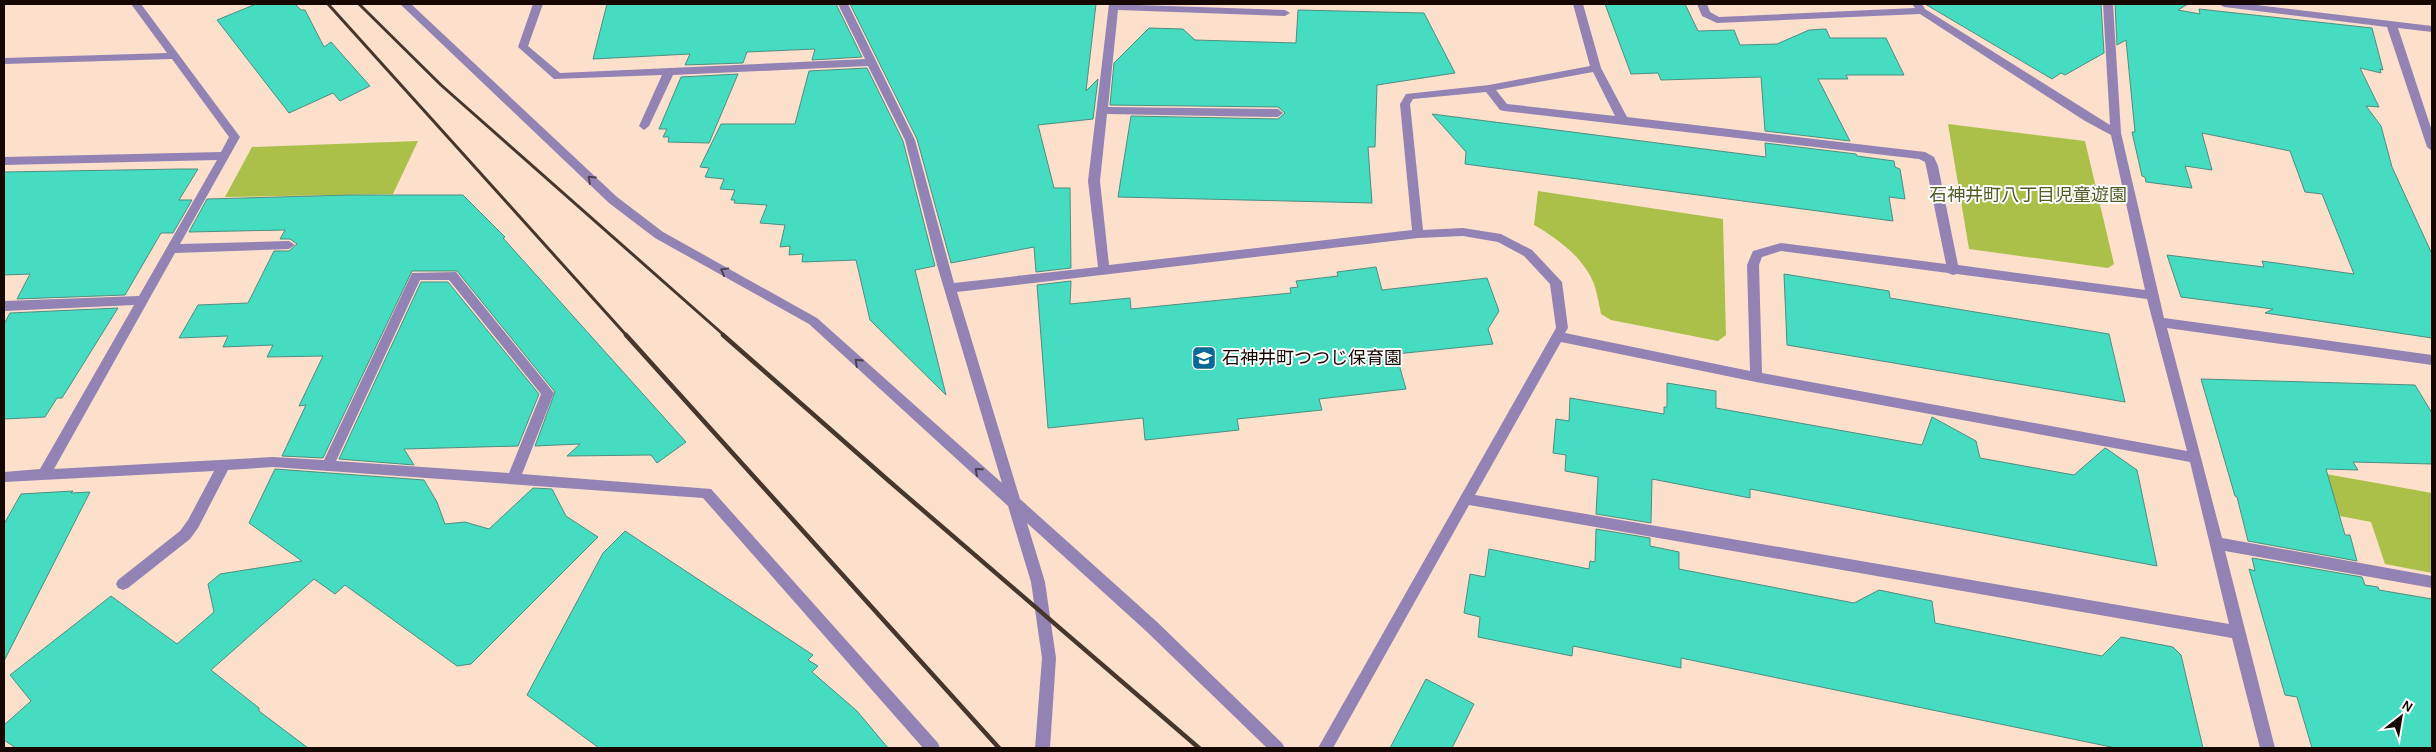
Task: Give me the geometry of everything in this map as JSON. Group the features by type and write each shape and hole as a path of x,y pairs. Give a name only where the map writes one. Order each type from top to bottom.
{"street":[{"path":"44,475 235,137 136,4"},
{"path":"405,4 613,200 659,235 813,321 1151,626 1277,748"},
{"path":"538,4 523,47 558,77 872,62"},
{"path":"843,4 910,140 950,288 1038,582 1049,658 1042,748"},
{"path":"1578,4 1596,68 1623,120"},
{"path":"1702,4 1706,14 1717,20 1919,8 2089,118 2116,133"},
{"path":"2108,4 2116,133 2152,295 2195,458 2267,748"},
{"path":"2224,4 2432,29"},
{"path":"1104,270 1094,181 1113,5 1285,13"},
{"path":"2391,23 2432,148"},
{"path":"4,61 175,56"},
{"path":"1418,234 1405,104 1410,96 1489,88 1596,68"},
{"path":"644,126 668,72"},
{"path":"1489,88 1504,107 1922,155 1930,160 1932,166 1953,271"},
{"path":"1102,110 1278,112"},
{"path":"4,161 224,156"},
{"path":"950,288 1418,234 1463,232 1501,238 1528,253 1556,282 1562,328 1325,748"},
{"path":"172,249 289,245"},
{"path":"1756,377 1753,265 1757,254 1780,247 1953,271 2152,295"},
{"path":"328,465 416,276 452,275 548,393 514,478"},
{"path":"4,306 143,300"},
{"path":"2159,322 2432,360"},
{"path":"1557,336 1756,377 2195,458"},
{"path":"4,477 273,462 706,492 933,748"},
{"path":"123,584 185,535 193,524 224,465"},
{"path":"1465,499 2238,632"},
{"path":"2216,543 2432,582"}],"green space":[{"name":"石神井町八丁目児童遊園","path":"1948,124 2085,141 2114,264 2108,268 1969,249"},
{"path":"418,141 393,194 225,197 252,147"},
{"path":"1538,191 1723,219 1726,335 1718,341 1611,320 1601,314 1594,284 1584,266 1577,257 1552,236 1534,225"},
{"path":"2326,474 2432,493 2432,573 2385,564 2371,522 2340,516"}],"building":[{"path":"256,4 295,4 301,10 305,10 324,47 331,42 370,86 340,101 333,93 289,113 217,20"},
{"path":"607,4 836,4 862,57 812,60 815,49 747,52 743,63 685,65 690,54 593,59"},
{"path":"850,4 1096,4 1086,91 1098,79 1093,119 1038,125 1054,188 1070,188 1071,268 1036,272 1034,247 951,263 917,139"},
{"path":"1605,4 1685,4 1698,31 1734,30 1740,45 1777,44 1809,30 1826,29 1830,38 1886,38 1904,75 1846,75 1848,79 1818,79 1850,141 1765,131 1761,77 1661,80 1658,73 1631,74"},
{"path":"1925,4 2101,4 2104,53 2065,75 2061,73 2052,79"},
{"path":"2115,4 2188,4 2178,10 2200,14 2199,9 2372,28 2383,70 2380,69 2381,73 2360,68 2379,107 2366,106 2381,126 2392,167 2432,254 2432,338 2265,313 2273,309 2181,297 2167,255 2264,267 2262,261 2354,274 2322,194 2305,192 2290,151 2202,133 2212,170 2185,166 2192,188 2146,182 2145,177 2142,176 2132,132 2135,132 2126,40 2117,45"},
{"path":"1298,10 1424,13 1455,73 1377,85 1375,147 1368,147 1372,203 1118,197 1131,116 1278,119 1285,113 1278,107 1110,105 1114,63 1149,28 1183,29 1195,40 1296,43"},
{"path":"867,68 903,141 935,266 915,270 946,395 870,320 856,260 802,262 803,254 789,255 790,246 780,247 785,225 760,223 767,205 734,203 735,200 731,200 735,190 720,189 724,179 705,177 709,168 700,167 721,124 795,124 809,71"},
{"path":"738,74 709,143 668,142 669,137 663,137 667,129 659,129 681,77"},
{"path":"1432,114 1766,157 1765,143 1856,154 1857,156 1894,161 1895,167 1900,169 1905,199 1889,197 1893,221 1465,164 1466,152"},
{"path":"198,169 179,200 192,200 173,233 161,233 125,295 17,299 30,274 4,275 4,172"},
{"path":"350,195 463,195 505,237 503,238 686,442 657,463 651,455 567,456 580,444 535,446 555,392 457,271 412,271 323,458 282,456 306,405 299,406 323,356 267,357 273,345 223,347 228,336 179,338 198,305 248,303 274,251 289,251 297,244 290,239 280,239 285,230 189,232 207,199"},
{"path":"1376,267 1382,290 1487,278 1499,311 1488,329 1493,344 1396,354 1406,389 1319,399 1322,410 1237,419 1239,430 1145,440 1143,418 1048,428 1037,285 1071,281 1070,304 1130,298 1131,309 1291,293 1290,288 1298,287 1296,281 1338,276 1337,272"},
{"path":"1784,274 1889,291 1890,298 2109,334 2125,402 1787,345"},
{"path":"421,282 448,282 539,394 518,446 404,449 414,465 339,459"},
{"path":"118,308 62,398 57,398 45,417 4,419 4,324 10,313"},
{"path":"2201,379 2415,385 2432,413 2432,464 2353,462 2358,470 2326,469 2345,535 2350,535 2357,561 2248,541 2237,497 2235,496"},
{"path":"1667,383 1716,391 1716,408 1922,445 1932,417 1976,441 1980,458 2074,475 2105,448 2137,470 2157,566 1750,489 1750,498 1652,479 1651,523 1596,514 1598,477 1565,471 1566,455 1553,453 1556,419 1569,421 1570,398 1664,414 1664,407 1667,407"},
{"path":"275,469 424,480 437,502 445,524 465,522 489,529 533,488 552,489 566,516 598,537 471,664 457,666 345,585 335,594 314,579 211,670 259,708 259,711 308,748 16,748 4,740 4,725 31,701 10,675 111,596 177,644 214,612 208,584 220,574 302,561 249,523"},
{"path":"73,491 71,493 90,492 4,661 4,524 21,494"},
{"path":"1596,529 1650,538 1650,546 1679,552 1679,569 1854,603 1879,590 1932,601 1935,623 2102,656 2121,637 2173,647 2181,655 2203,748 2116,748 1681,658 1681,668 1573,646 1572,656 1478,637 1480,617 1464,613 1470,574 1485,577 1489,549 1589,569 1590,561 1595,562"},
{"path":"625,531 813,655 808,660 818,666 812,672 857,711 888,748 599,748 527,695 603,553"},
{"path":"2252,558 2362,577 2365,585 2378,587 2379,590 2432,599 2432,748 2312,748 2297,697 2285,695 2249,569 2255,571"},
{"path":"1426,679 1474,704 1452,748 1390,748"}],"railway":[{"path":"328,4 627,336"},
{"path":"359,4 441,85 725,336"},
{"path":"626,335 999,748"},
{"path":"723,335 1199,748"}],"place":[{"name":"石神井町つつじ保育園","path":"1204,358"}]}
